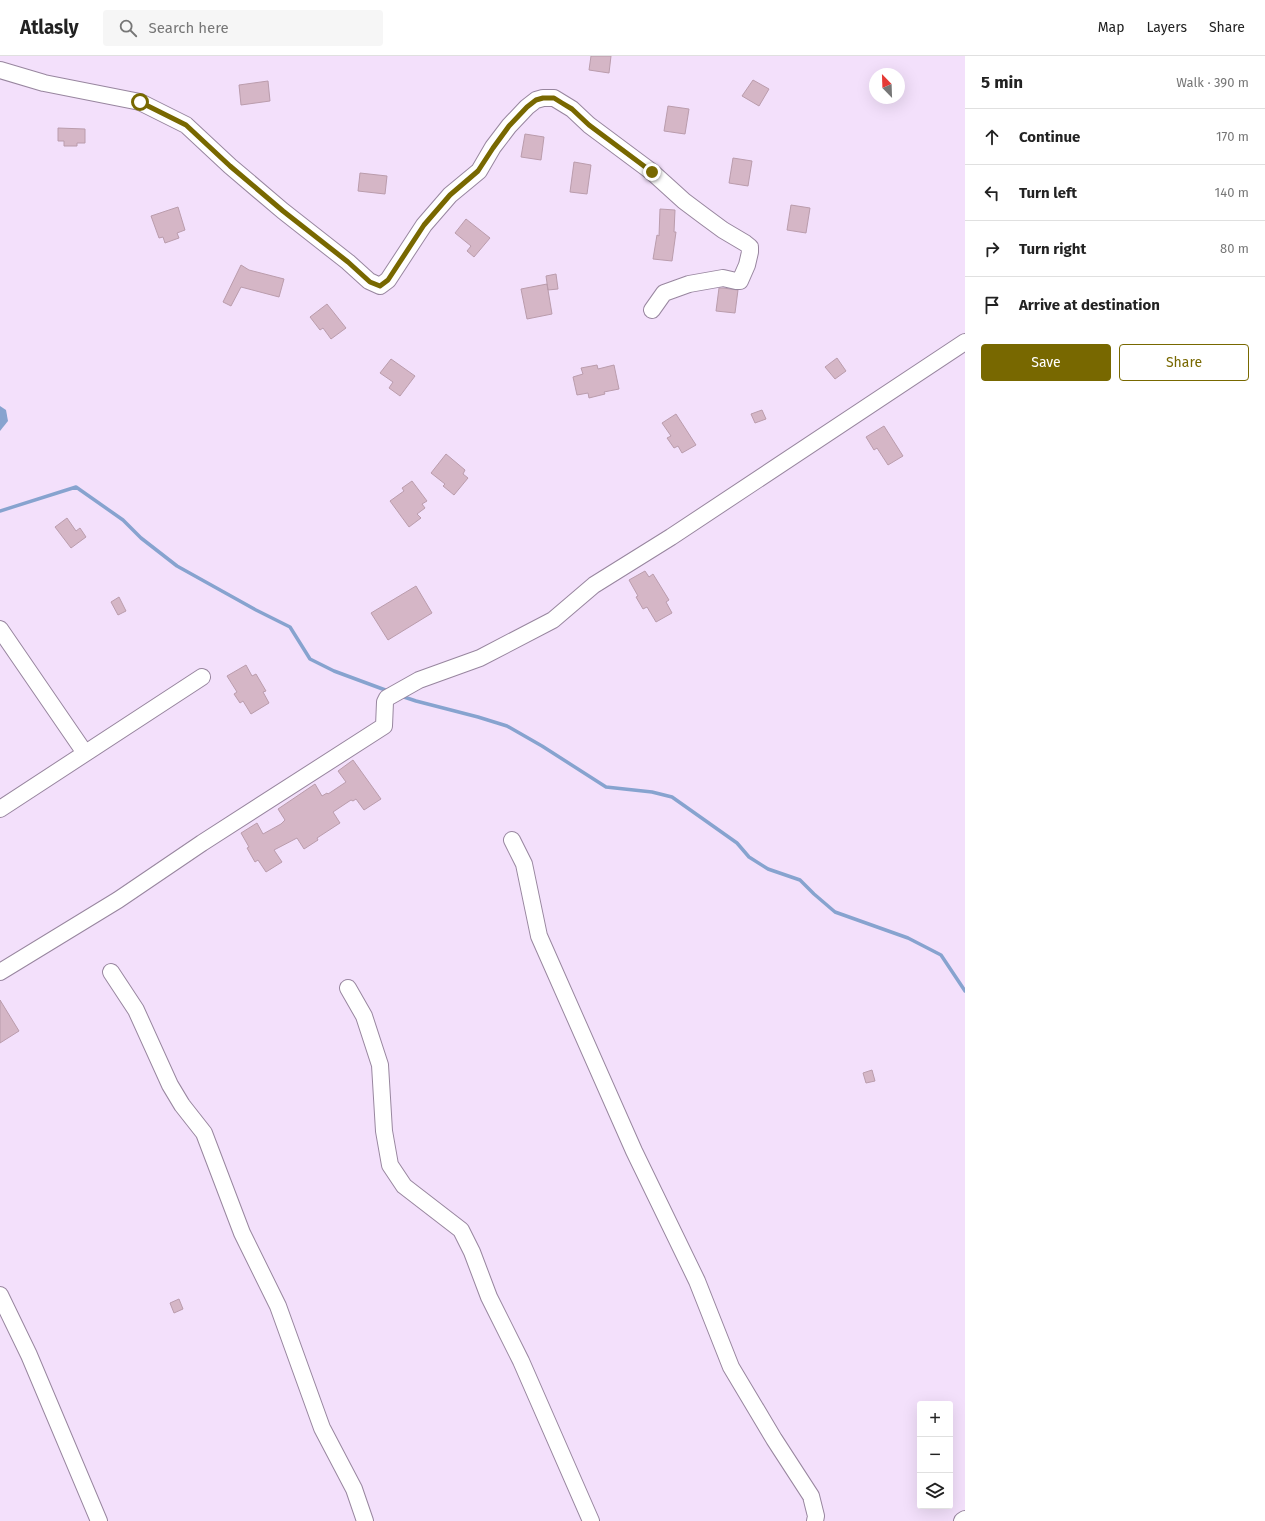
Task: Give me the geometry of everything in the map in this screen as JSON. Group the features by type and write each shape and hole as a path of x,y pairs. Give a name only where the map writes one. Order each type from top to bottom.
{"street":[{"path":"0,70 44,83 140,102 186,125 230,166 283,211 348,262 370,282 380,286 388,280 424,225 450,195 478,171 509,126 527,107 536,100 543,98 554,98 572,109 589,125 652,172 684,201 723,230 744,242 750,248 747,265 740,281 723,278 689,284 664,293 652,310"},
{"path":"0,972 118,900 202,843 384,726 385,702 387,698 419,680 480,658 553,620 594,585 671,537 965,342"},
{"path":"0,629 85,753"},
{"path":"0,809 202,677"},
{"path":"512,840 524,864 539,936 621,1122 697,1281 731,1366 774,1439 811,1496 816,1516 815,1521"},
{"path":"111,972 136,1010 170,1085 182,1105 204,1133 242,1233 278,1306 322,1428 354,1489 365,1521"},
{"path":"348,988 364,1016 380,1065 384,1131 390,1165 404,1186 461,1230 472,1252 489,1297 521,1361 591,1521"},
{"path":"0,1295 29,1355 99,1521"}],"water":[{"path":"0,406 6,410 8,421 0,431"}],"building":[{"path":"591,56 611,56 609,73 589,70"},
{"path":"753,80 769,89 759,106 742,96"},
{"path":"268,81 270,101 241,105 239,85"},
{"path":"668,106 689,109 685,134 664,131"},
{"path":"58,128 85,129 85,143 77,143 77,146 64,146 64,141 58,141"},
{"path":"525,134 544,137 541,160 521,157"},
{"path":"733,158 752,161 748,186 729,183"},
{"path":"574,162 591,165 587,194 570,192"},
{"path":"360,173 387,176 385,194 358,191"},
{"path":"791,205 810,208 806,233 787,230"},
{"path":"178,207 185,230 177,233 179,238 165,243 163,237 159,238 151,216"},
{"path":"660,209 675,210 674,232 676,232 672,261 653,259 657,235 659,236"},
{"path":"466,219 490,238 474,257 467,251 471,246 455,233"},
{"path":"241,265 249,270 284,279 279,297 241,287 231,306 223,302"},
{"path":"556,274 558,289 548,290 546,276"},
{"path":"547,284 552,314 527,319 521,289"},
{"path":"719,288 738,290 735,313 716,311"},
{"path":"327,304 346,328 331,339 323,328 320,330 310,317"},
{"path":"837,358 846,371 835,379 825,367"},
{"path":"391,359 415,376 400,396 389,388 393,382 380,373"},
{"path":"597,365 598,369 614,365 619,389 604,392 605,394 589,398 588,393 577,395 573,377 583,374 581,368"},
{"path":"762,410 766,419 755,423 751,414"},
{"path":"676,414 696,445 682,453 678,446 674,448 667,438 671,436 662,423"},
{"path":"884,426 903,456 888,465 877,448 874,450 866,437"},
{"path":"446,454 465,470 463,474 468,478 454,495 443,486 445,484 431,473"},
{"path":"412,481 427,501 422,504 425,508 417,514 421,518 409,527 390,501 404,491 402,488"},
{"path":"67,518 76,531 80,528 86,537 71,548 55,527"},
{"path":"645,571 649,577 653,574 669,600 666,602 672,613 656,622 647,607 643,609 629,580"},
{"path":"416,586 432,613 388,640 371,613"},
{"path":"119,597 126,611 118,615 111,602"},
{"path":"246,665 252,676 256,674 266,691 263,692 269,703 251,714 243,701 240,703 234,694 237,692 227,676"},
{"path":"353,760 381,799 364,810 356,799 353,801 351,800 333,812 340,823 317,838 318,840 304,849 297,838 274,850 282,862 266,872 258,860 255,862 241,833 257,823 263,834 281,824 285,820 278,809 315,784 322,796 327,793 328,794 346,782 338,771"},
{"path":"0,1000 19,1031 0,1043"},
{"path":"872,1070 875,1081 866,1083 863,1073"},
{"path":"179,1299 183,1309 174,1313 170,1303"}],"waterway":[{"path":"0,511 76,487 123,520 141,538 177,566 290,627 310,659 334,671 388,691"},
{"path":"401,696 507,726 542,746 606,787 652,792 672,797 737,843 749,857 768,869 800,880 835,912 908,938 941,955 965,991"}],"route":[{"path":"140,102 186,125 230,166 283,211 348,262 370,282 380,286 388,280 424,225 450,195 478,171 509,126 527,107 536,100 543,98 554,98 572,109 589,125 652,172"}]}
